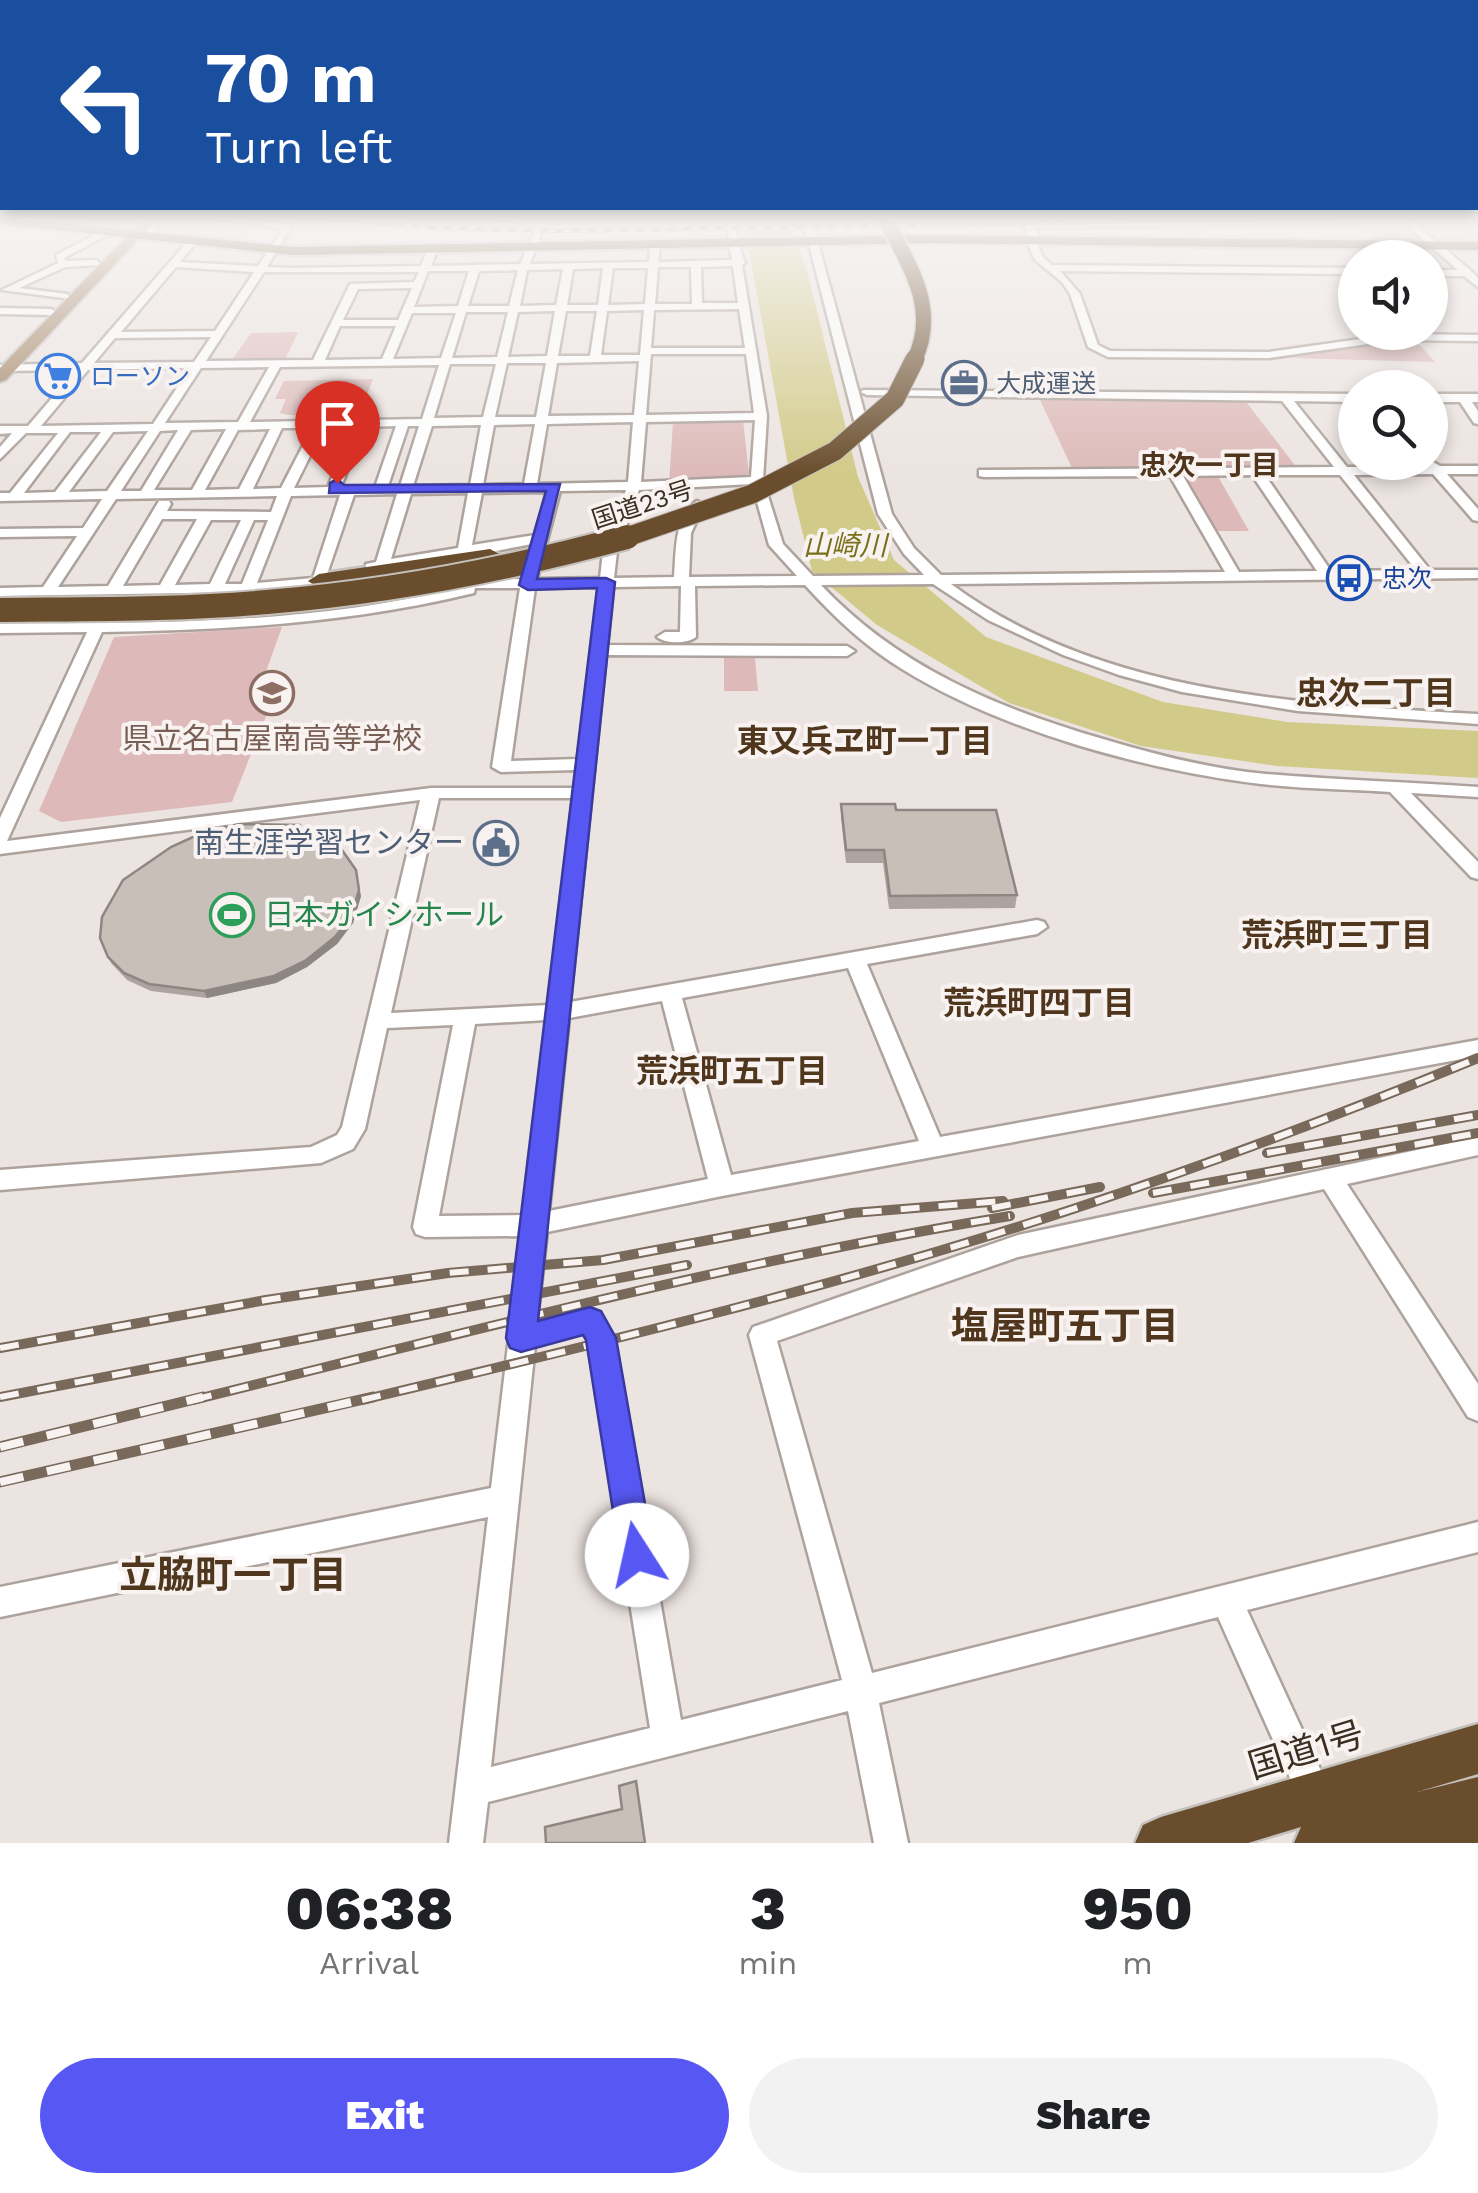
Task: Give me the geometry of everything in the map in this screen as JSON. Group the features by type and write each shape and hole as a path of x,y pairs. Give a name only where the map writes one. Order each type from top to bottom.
{"highway":[{"name":"国道23号","path":"0,600 223,597 430,576 584,543 654,522 849,428 882,397 906,360 914,327 909,303"},
{"name":"国道23号","path":"0,610 299,600 465,565 605,546 679,522 790,475 857,434 895,398 910,377 925,338 921,303"},
{"path":"318,580 490,555 578,535 758,475"},
{"path":"0,624 325,609 421,591 465,565"},
{"name":"国道1号","path":"1161,1843 1318,1820 1478,1749"},
{"path":"1217,1843 1478,1768"},
{"path":"1318,1820 1454,1822"}],"main road":[{"path":"2,369 60,303"},
{"path":"2,369 66,303"}],"street":[{"path":"0,454 27,430 141,303"},
{"path":"48,591 238,303"},
{"path":"317,364 347,303"},
{"path":"386,363 411,303"},
{"path":"382,564 464,303"},
{"path":"465,565 488,422 517,303"},
{"path":"530,487 564,303"},
{"path":"595,360 602,303"},
{"path":"746,303 761,416 758,475 776,545 839,612 906,666 966,697 1039,726 1136,756 1263,779 1478,792"},
{"path":"826,303 875,484 900,544 930,578 982,611 1036,638 1154,683 1279,706 1478,719"},
{"path":"1079,303 1093,347 1108,354 1269,356 1396,337 1478,338"},
{"path":"466,1843 606,582 610,552 634,485 650,306"},
{"path":"408,310 746,306"},
{"path":"0,311 51,312"},
{"path":"338,324 402,323"},
{"path":"114,335 217,334"},
{"path":"2,369 595,360 752,350"},
{"path":"842,355 857,368 867,392 882,465 875,484"},
{"path":"196,494 276,365"},
{"path":"867,392 1338,398"},
{"path":"1285,397 1338,463"},
{"path":"1448,398 1478,398"},
{"path":"1463,398 1478,420"},
{"path":"0,430 761,416"},
{"path":"381,489 403,424"},
{"path":"318,580 359,425"},
{"path":"248,588 286,491 319,426"},
{"path":"245,491 277,427"},
{"path":"145,494 186,428"},
{"path":"59,496 109,429"},
{"path":"7,497 66,430"},
{"path":"1448,467 1478,470"},
{"path":"984,472 1338,470"},
{"path":"1256,471 1326,574"},
{"path":"1174,472 1234,575"},
{"path":"7,497 706,484 758,475"},
{"path":"1352,480 1426,574"},
{"path":"1445,480 1478,517"},
{"path":"600,643 688,637 684,532 706,484"},
{"path":"555,487 541,538 519,585 501,767 586,764"},
{"path":"112,591 170,494"},
{"path":"156,515 276,516"},
{"path":"215,589 249,517"},
{"path":"165,590 205,518"},
{"path":"0,547 5,533 85,532"},
{"path":"0,592 248,588 318,580 382,564 465,565 541,538"},
{"path":"318,580 519,585 1478,574"},
{"path":"0,624 97,627 326,616 519,585"},
{"path":"0,838 97,627"},
{"path":"600,643 847,651"},
{"path":"1398,789 1478,873"},
{"path":"0,848 431,793 583,793"},
{"path":"0,1180 312,1156 345,1142 353,1129 380,1021 431,793"},
{"path":"380,1021 560,1012 1037,927"},
{"path":"855,961 934,1147"},
{"path":"670,992 722,1186"},
{"path":"466,1016 425,1227 534,1225 722,1186 1478,1048"},
{"path":"891,1843 860,1692 762,1335 1018,1246 1478,1146"},
{"path":"1330,1178 1478,1408"},
{"path":"521,1338 590,1320 601,1338 668,1737"},
{"path":"0,1602 502,1500"},
{"path":"472,1788 1478,1537"},
{"path":"1226,1600 1318,1820"}],"shaded area":[{"path":"298,332 284,362 230,363 251,333"},
{"path":"1339,350 1424,350 1435,362 1292,358"},
{"path":"373,379 359,414 288,415 280,413 286,399 275,399 284,381"},
{"path":"1039,398 1244,399 1297,468 1072,468"},
{"path":"743,420 749,474 727,481 669,484 673,421"},
{"path":"1178,473 1216,473 1249,531 1212,531"},
{"path":"282,627 263,680 280,681 232,802 61,822 39,811 114,637"},
{"path":"724,658 755,658 758,691 724,691"}],"water":[{"name":"山崎川","path":"759,303 815,303 858,477 894,560 986,637 1163,702 1287,722 1478,731 1478,778 1277,766 1141,746 1009,703 877,625 812,571 794,498"}],"building":[{"path":"841,804 895,804 896,810 996,810 1017,895 890,896 884,850 846,850"},
{"name":"日本ガイシホール","path":"240,824 300,825 301,830 342,850 356,870 359,890 351,916 335,937 305,961 274,976 204,991 149,984 124,973 108,957 100,938 102,917 123,880 171,847 206,831"},
{"path":"636,1781 645,1843 546,1843 545,1827 622,1809 619,1786"}],"railway":[{"path":"362,1400 720,1312 985,1237 1226,1156 1478,1058"},
{"path":"1267,1153 1478,1115"},
{"path":"1153,1193 1478,1133"},
{"path":"992,1208 1100,1187"},
{"path":"0,1348 266,1300 448,1273 603,1260 852,1213 1003,1201"},
{"path":"193,1400 702,1276 1010,1216"},
{"path":"0,1397 687,1265"},
{"path":"0,1447 203,1397"},
{"path":"0,1482 373,1397"}],"place":[{"name":"ローソン","path":"58,376"},
{"name":"大成運送","path":"964,383"},
{"name":"忠次","path":"1349,578"},
{"name":"県立名古屋南高等学校","path":"272,693"},
{"name":"南生涯学習センター","path":"496,843"},
{"name":"日本ガイシホール","path":"232,915"}],"district":[{"name":"忠次一丁目","path":"1209,465"},
{"name":"忠次二丁目","path":"1376,693"},
{"name":"東又兵ヱ町一丁目","path":"865,741"},
{"name":"荒浜町三丁目","path":"1337,935"},
{"name":"荒浜町四丁目","path":"1039,1003"},
{"name":"荒浜町五丁目","path":"732,1071"},
{"name":"塩屋町五丁目","path":"1065,1326"},
{"name":"立脇町一丁目","path":"233,1575"}],"route":[{"path":"337,483 334,490 555,487 528,585 606,582 521,1338 590,1320 601,1338 637,1555"}]}
